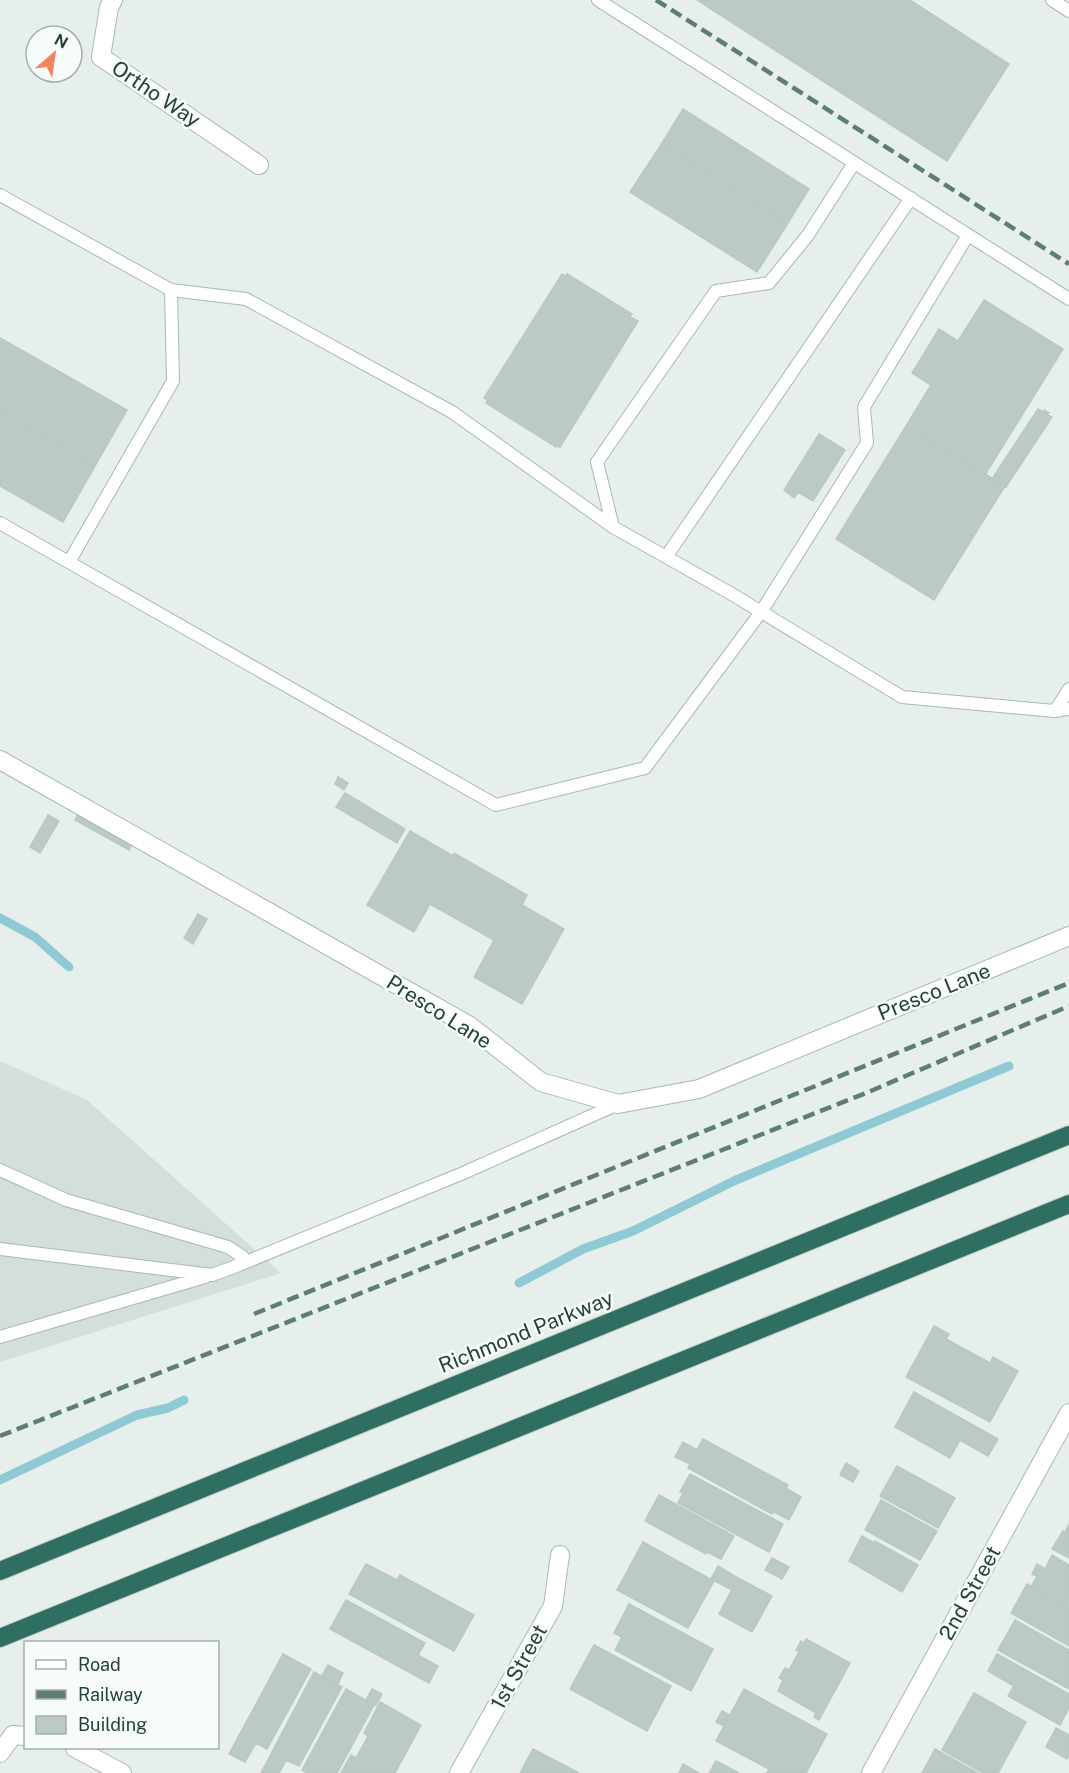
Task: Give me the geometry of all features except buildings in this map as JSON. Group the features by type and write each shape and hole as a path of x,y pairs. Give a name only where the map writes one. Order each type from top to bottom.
{"highway":[{"name":"Richmond Parkway","path":"0,1571 1069,1135"},
{"path":"0,1638 1069,1204"}],"street":[{"name":"Ortho Way","path":"113,0 109,7 101,57 259,165"},
{"name":"Presco Lane","path":"0,760 470,1026 541,1082 618,1104 699,1089 1069,936"},
{"name":"2nd Street","path":"871,1773 1069,1413"},
{"name":"1st Street","path":"459,1773 553,1606 560,1556"},
{"path":"0,1753 19,1735"},
{"path":"77,1749 122,1773"}],"lane":[{"path":"597,0 1069,299"},
{"path":"1052,0 1069,11"},
{"path":"613,527 597,462 716,291 769,284 807,235 854,163"},
{"path":"0,195 171,290 246,299 452,412 613,527 902,697 1055,711 1069,709"},
{"path":"666,557 911,198"},
{"path":"0,523 496,805 645,768 761,612 867,443 864,407 968,235"},
{"path":"69,562 173,381 171,290"},
{"path":"1055,711 1069,689"},
{"path":"0,1337 239,1265 461,1174 618,1104"},
{"path":"0,1170 66,1200 228,1248 243,1257 239,1265"},
{"path":"0,1249 212,1275"}],"shaded area":[{"path":"0,1061 87,1100 281,1273 0,1362"}],"waterway":[{"path":"0,918 35,937 69,967"},
{"path":"519,1283 583,1249 633,1231 736,1180 1009,1066"},
{"path":"0,1480 137,1415 168,1408 184,1400"}],"railway":[{"path":"656,0 1069,264"},
{"path":"254,1314 1069,983"},
{"path":"0,1436 866,1093 1069,1006"}]}
